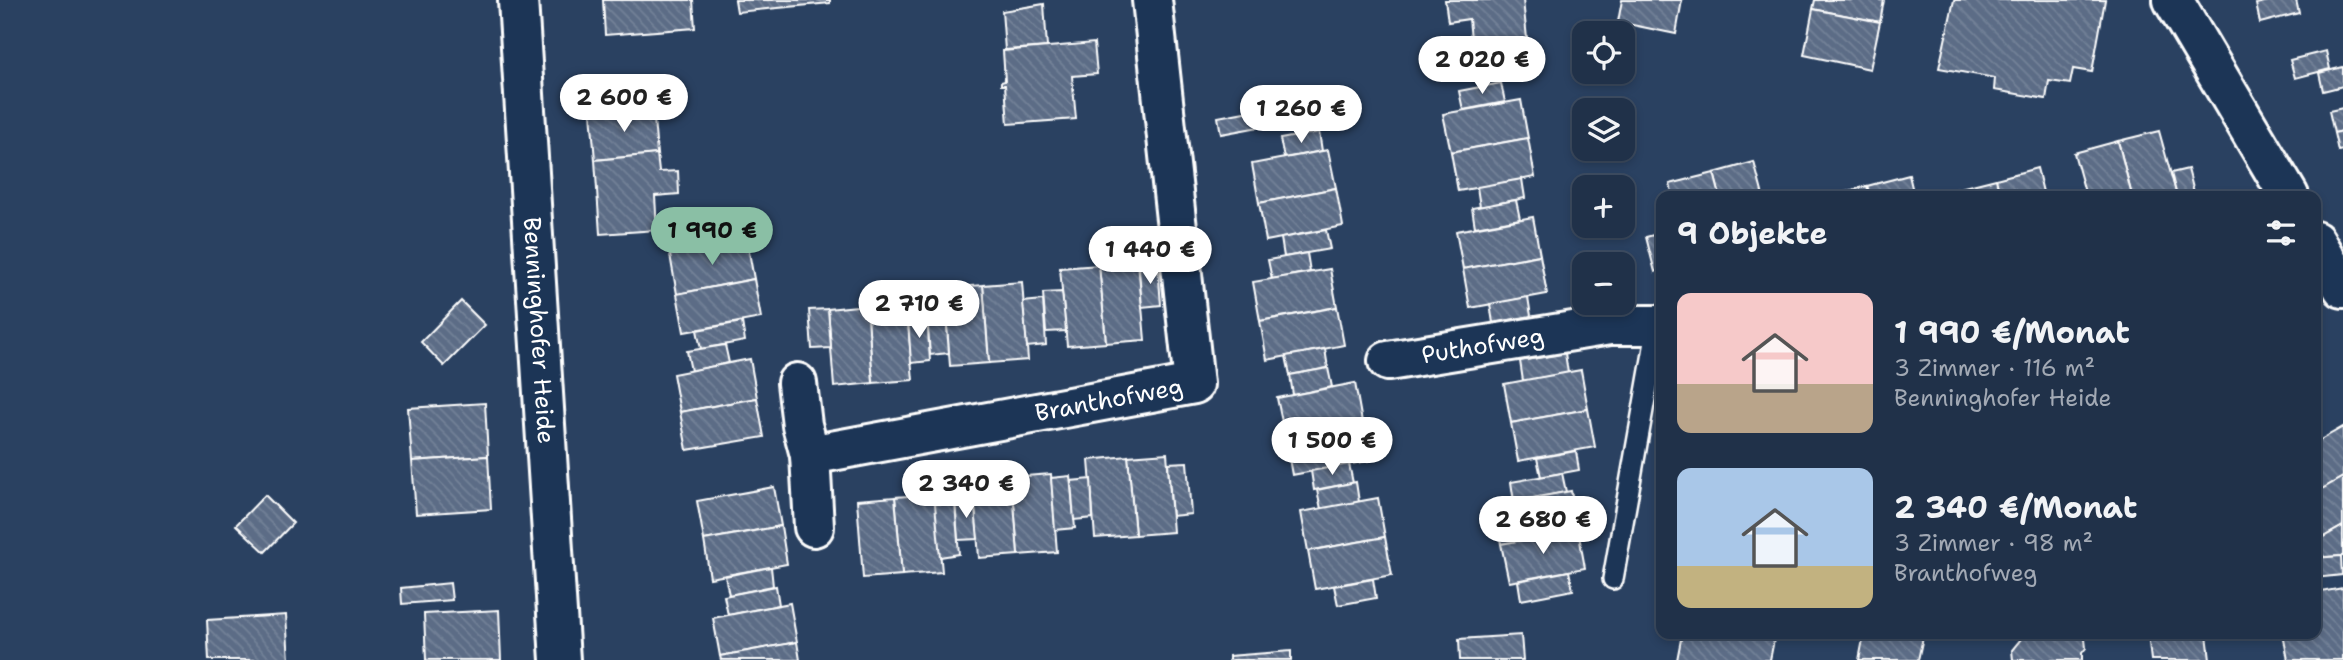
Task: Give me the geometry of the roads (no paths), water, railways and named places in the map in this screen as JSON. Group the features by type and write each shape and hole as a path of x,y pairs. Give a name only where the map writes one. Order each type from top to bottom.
{"street":[{"name":"Benninghofer Heide","path":"518,0 559,660"},
{"name":"Branthofweg","path":"810,455 1194,384 1152,0"},
{"path":"2173,0 2286,191"},
{"path":"2321,251 2343,288"},
{"name":"Puthofweg","path":"1388,361 1610,325 1656,325"},
{"path":"797,383 802,425 810,455 814,527"}],"lane":[{"path":"1613,579 1656,342"}]}
